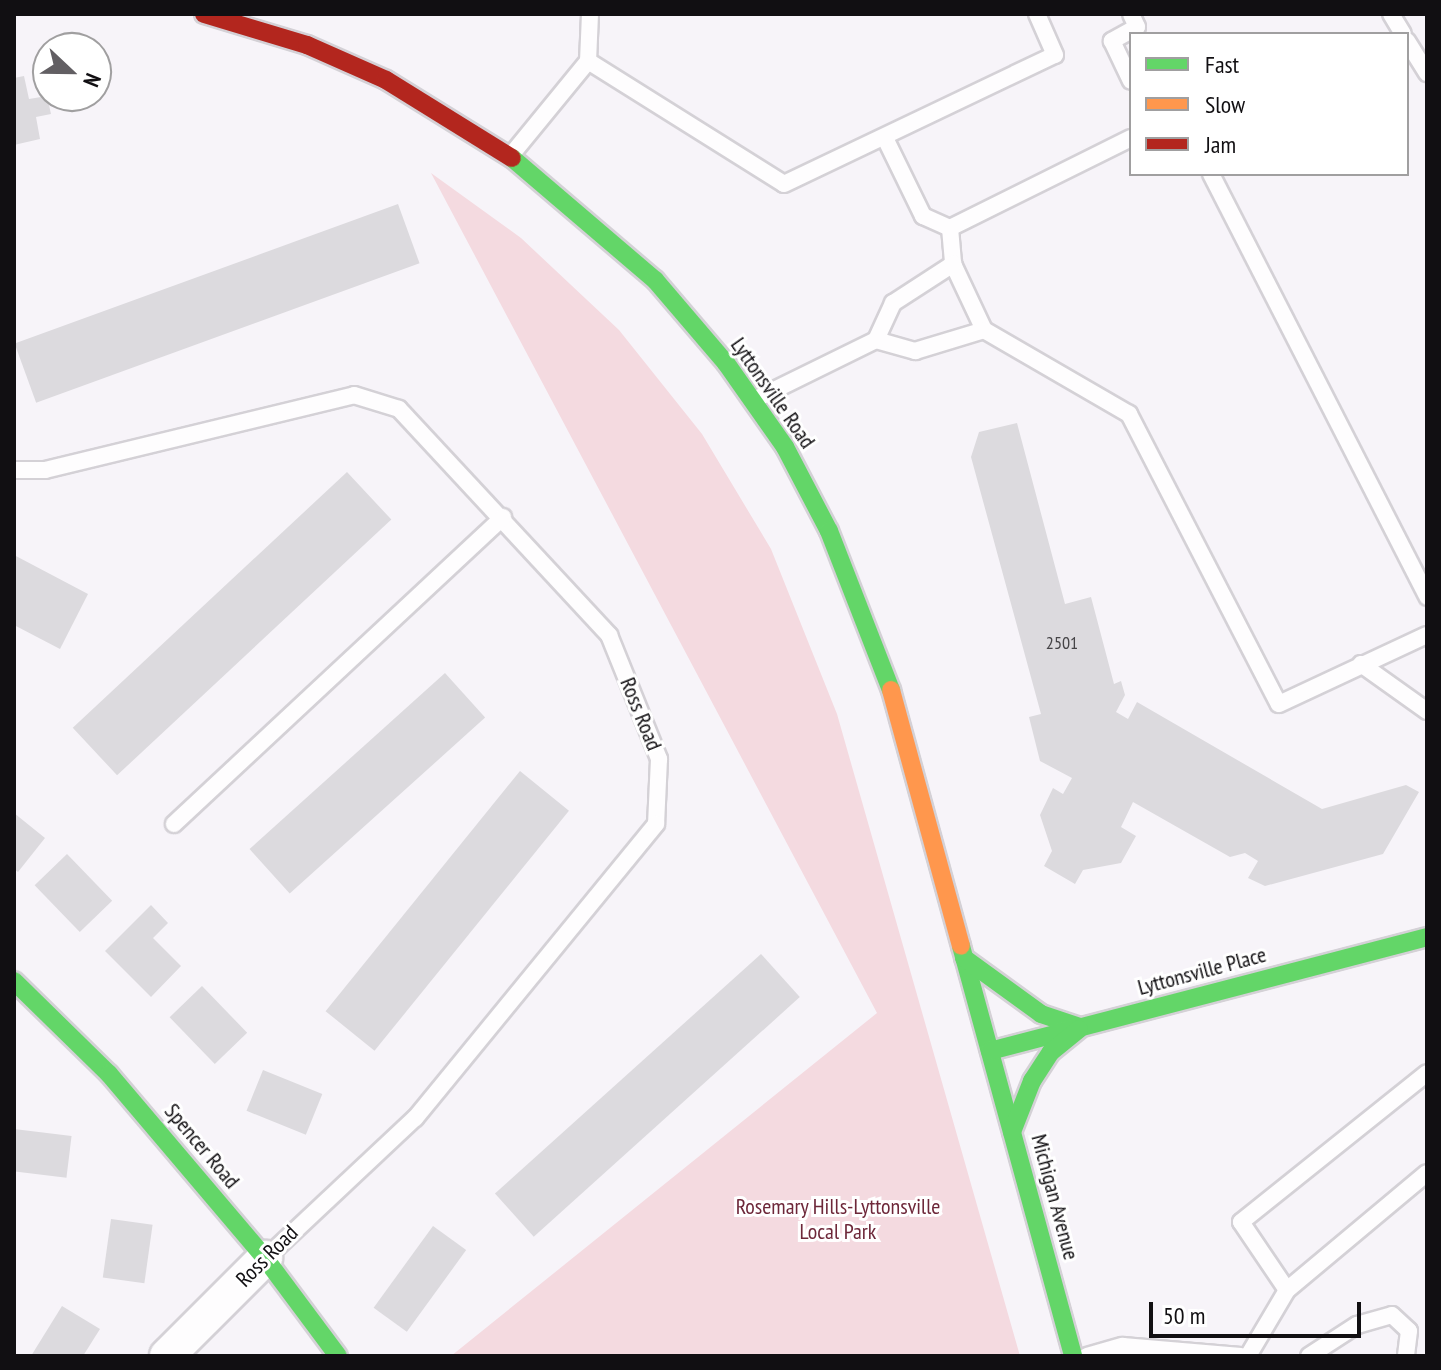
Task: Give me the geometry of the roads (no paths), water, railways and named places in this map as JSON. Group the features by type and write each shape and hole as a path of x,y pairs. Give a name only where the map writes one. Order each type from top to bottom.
{"street":[{"name":"Lyttonsville Road","path":"204,14 307,45 386,80 511,155 655,280 753,400 829,531 891,690 990,1051"},
{"name":"Lyttonsville Place","path":"990,1051 1427,937"},
{"path":"964,958 1041,1014 1080,1027"},
{"name":"Spencer Road","path":"21,1000 109,1074 265,1258 338,1356"},
{"path":"1012,1132 1032,1081 1051,1052 1080,1027"},
{"name":"Michigan Avenue","path":"990,1051 1073,1356"},
{"name":"Ross Road","path":"167,1356 265,1258"}],"lane":[{"path":"511,155 588,61 590,14"},
{"path":"588,61 784,184 1055,55 1037,14"},
{"path":"1129,77 1112,41 1137,27 1131,14"},
{"path":"1391,14 1402,32"},
{"path":"1409,44 1427,73"},
{"path":"885,138 923,216 950,228"},
{"path":"950,228 1129,139"},
{"path":"1212,176 1427,597"},
{"path":"950,228 953,264 984,330 1129,414 1279,704 1427,635"},
{"path":"753,400 876,340 893,303 953,264"},
{"path":"876,340 915,351 984,330"},
{"name":"Ross Road","path":"14,470 45,470 354,395 399,409 503,517 609,635 659,759 656,824 415,1118 265,1258"},
{"path":"174,824 503,517"},
{"path":"1361,664 1427,711"},
{"path":"1287,1290 1241,1222 1427,1073"},
{"path":"1248,1356 1287,1290 1427,1173"},
{"path":"1309,1356 1357,1325 1392,1315 1409,1331 1406,1356"},
{"path":"1087,1356 1123,1346 1241,1356"}],"park label":[{"name":"Rosemary Hills-Lyttonsville Local Park","path":"838,1218"}]}
